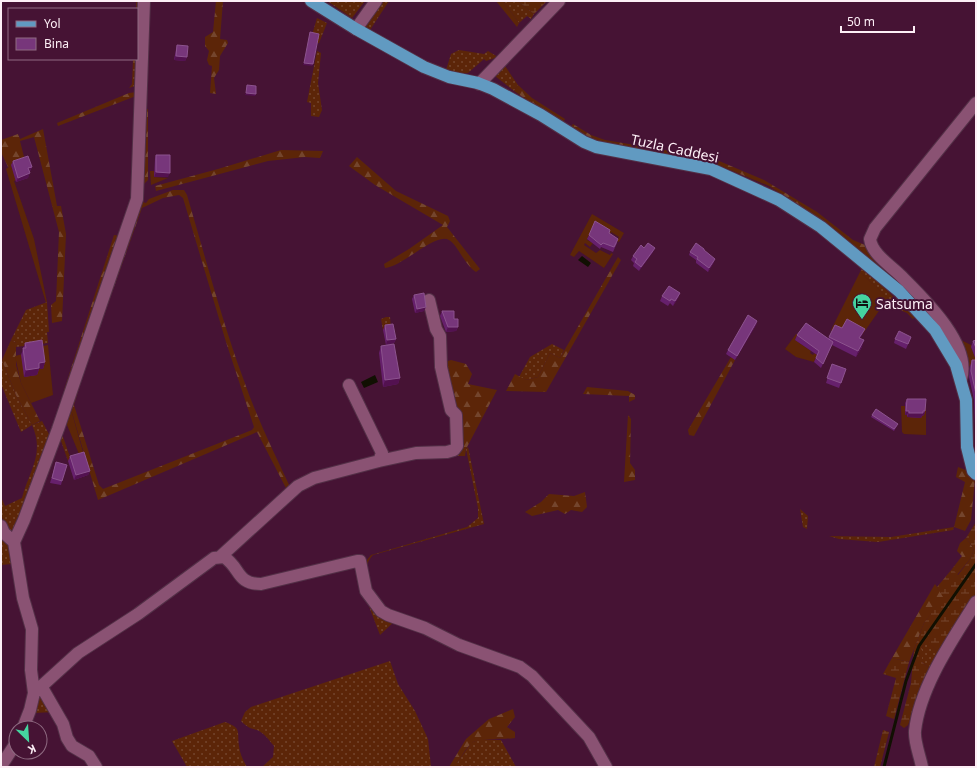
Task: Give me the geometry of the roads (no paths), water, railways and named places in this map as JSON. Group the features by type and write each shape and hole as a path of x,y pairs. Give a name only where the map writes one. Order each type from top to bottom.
{"main road":[{"name":"Tuzla Caddesi","path":"311,1 356,29 424,67 449,77 480,84 510,97 584,142 596,147 711,169 779,200 821,227 900,291 939,335 962,379 966,400 967,447 975,472"}],"street":[{"path":"37,690 31,670 32,629 23,598 14,542 24,520 58,429 137,199 144,1"},
{"path":"356,29 376,1"},
{"path":"480,84 559,1"},
{"path":"962,379 962,359 945,324 901,276 873,249 870,239 875,228 976,103"},
{"path":"220,557 298,486 314,478 416,453 447,452 454,450 457,446 456,415 451,410 444,377 440,336 436,329 429,300"},
{"path":"349,385 382,453 379,461"},
{"path":"1,526 4,533 14,542"},
{"path":"26,720 37,690 78,653 138,614 214,558 220,557 230,560 241,577 251,584 261,584 353,560 360,561 366,591 381,611 425,628 459,644 520,667 532,676 589,737 606,767"},
{"path":"922,767 915,732 920,709 938,662 976,602"},
{"path":"37,690 44,691 63,724 67,738 72,746 90,756 96,767"},
{"path":"1,766 8,755"}],"waterway":[{"path":"884,767 906,681 919,646 976,564"}],"place":[{"name":"Satsuma","path":"862,320"}]}
